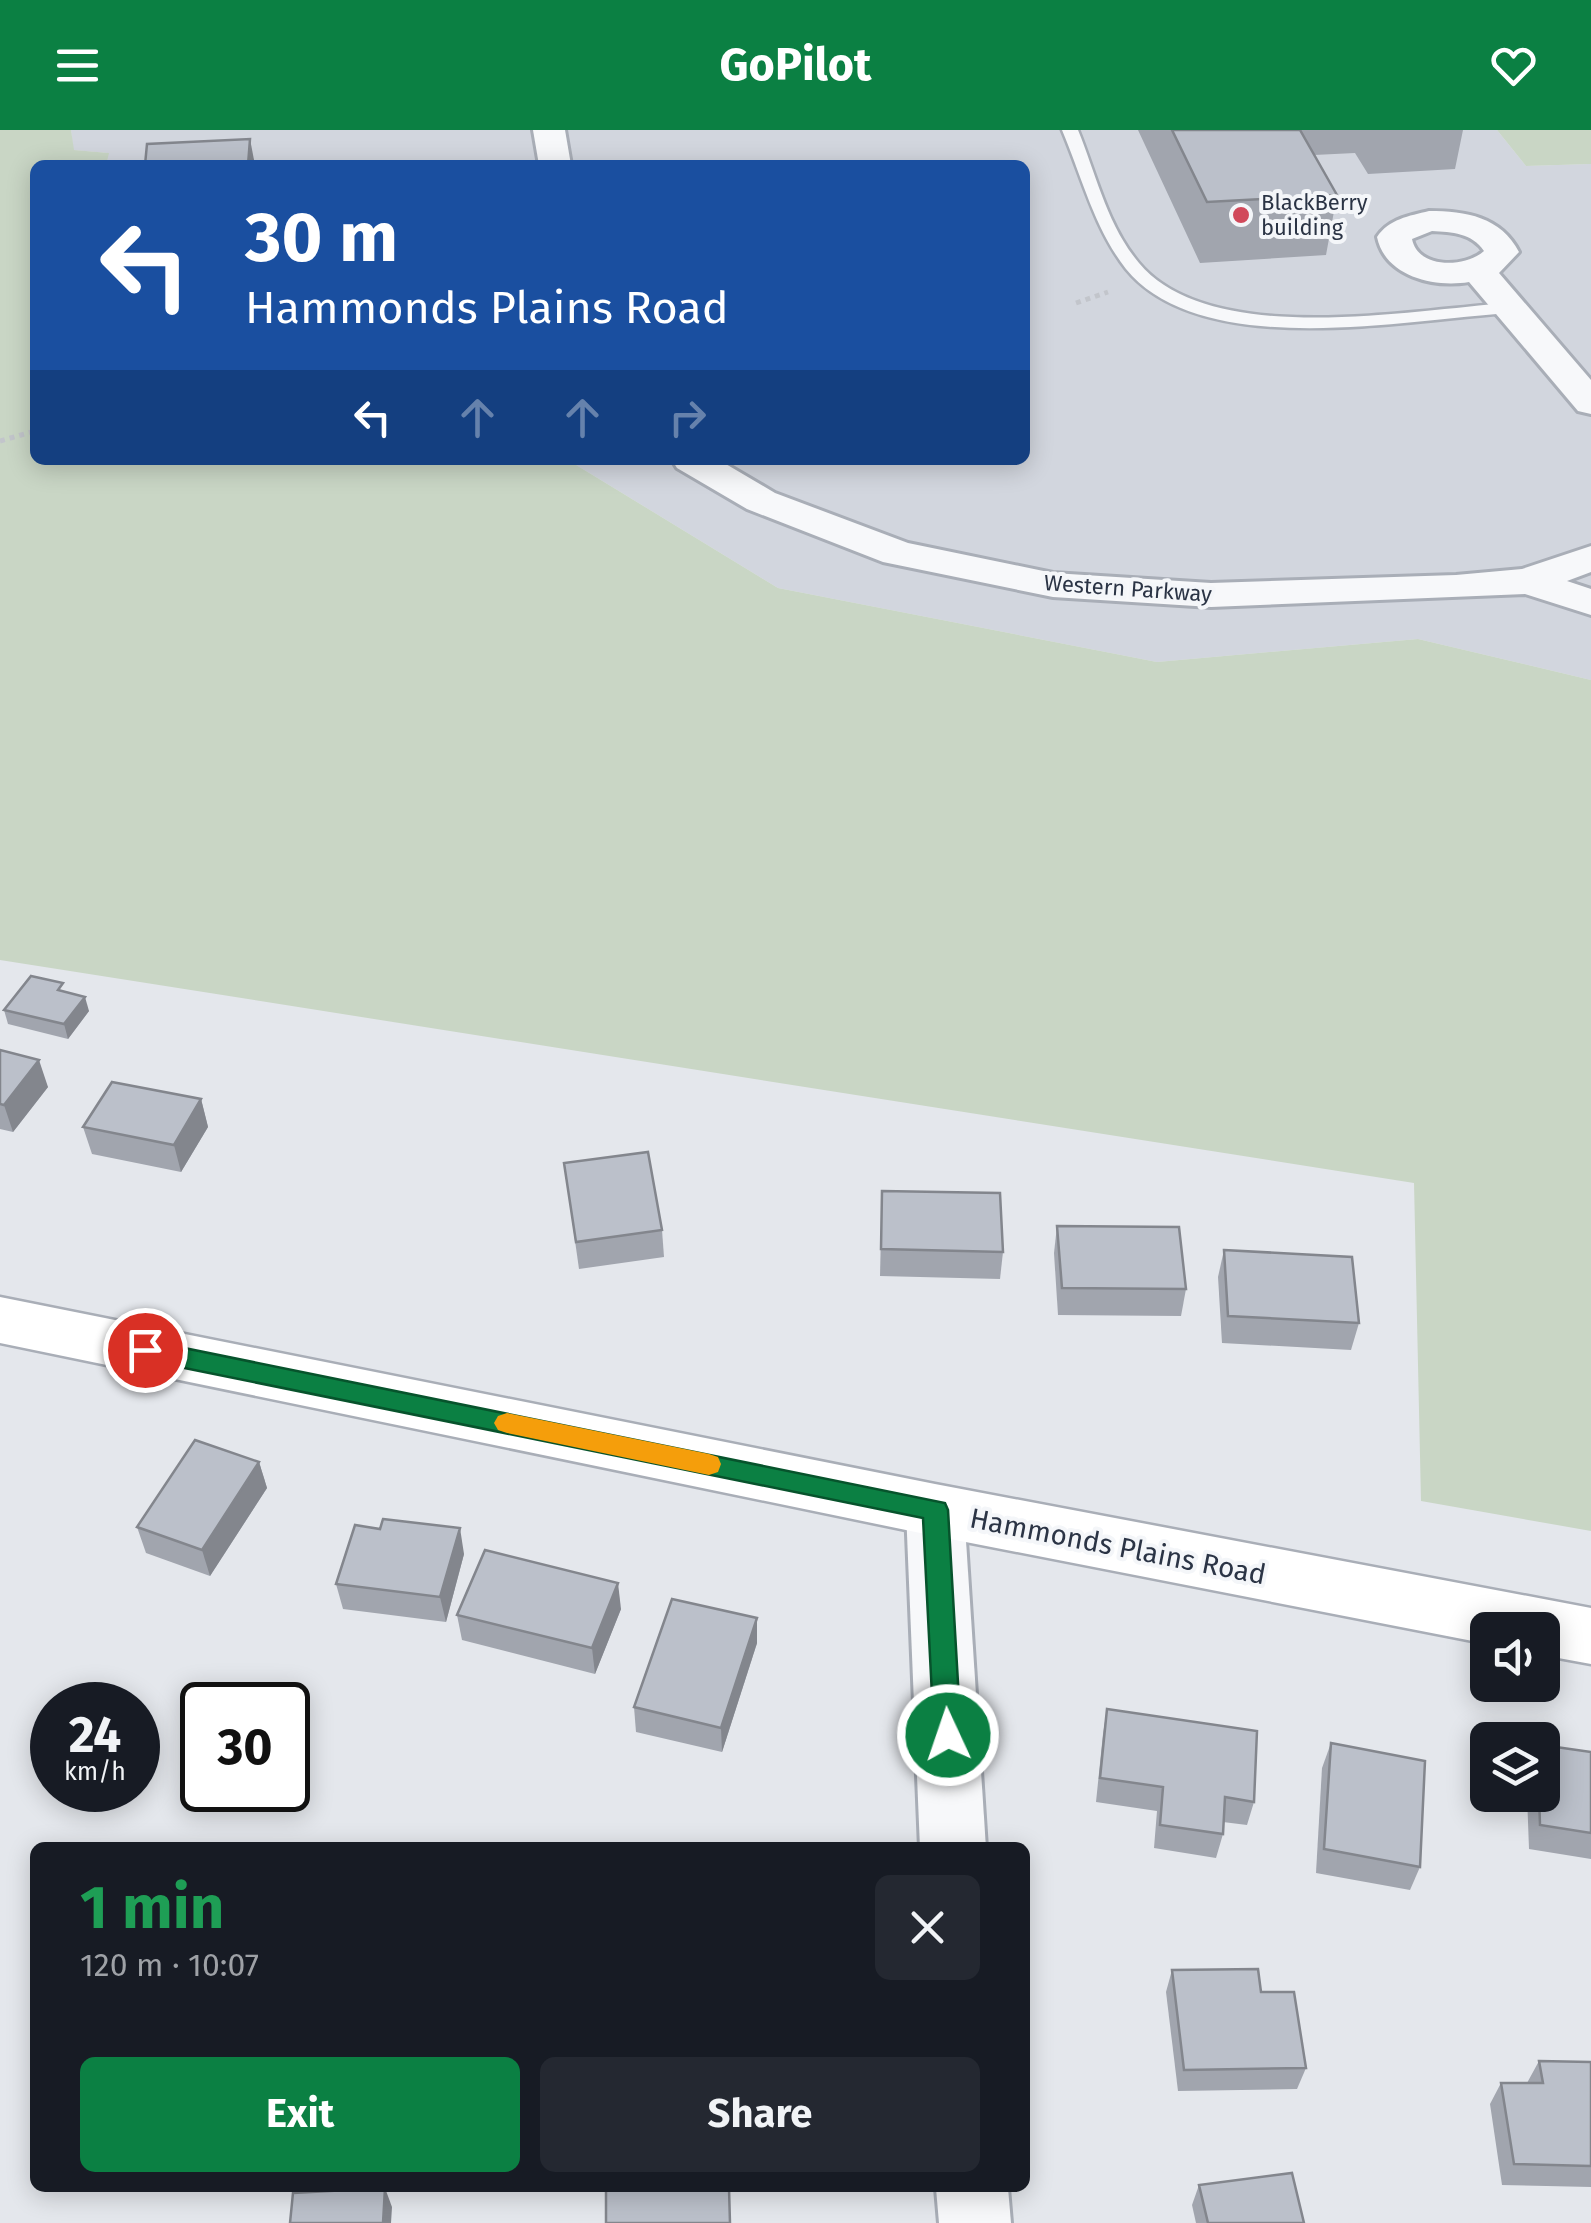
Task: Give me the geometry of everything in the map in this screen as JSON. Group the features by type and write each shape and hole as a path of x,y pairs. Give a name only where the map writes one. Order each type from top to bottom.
{"main road":[{"name":"Hammonds Plains Road","path":"0,1320 936,1510 1591,1636"}],"street":[{"path":"548,130 553,160"},
{"path":"1478,272 1591,403"},
{"name":"Western Parkway","path":"700,465 762,501 897,552 1052,585 1211,595 1528,581 1591,558"},
{"name":"Western Parkway","path":"1528,581 1591,602"},
{"path":"936,1510 953,1842"},
{"path":"972,2192 974,2223"}],"lane":[{"path":"1070,130 1124,254 1153,288 1185,306 1236,316 1311,320 1509,308"}],"path":[{"path":"1076,303 1111,290"},
{"path":"0,441 30,432"}],"shaded area":[{"path":"71,130 1497,130 1526,166 1591,164 1591,680 1418,639 1157,662 778,588 576,465 1030,465 1030,160 107,160 108,153 73,150"}],"green space":[{"path":"0,130 71,130 74,150 109,153 107,160 30,160 30,465 576,465 778,588 1157,662 1418,639 1591,680 1591,1531 1421,1501 1414,1183 0,960"},
{"path":"1497,130 1591,130 1591,164 1526,166"}],"building":[{"path":"1172,130 1300,130 1337,195 1207,202"},
{"path":"250,139 248,160 145,160 147,144"},
{"path":"31,976 63,983 58,990 85,997 64,1024 4,1010"},
{"path":"0,1050 39,1060 4,1105 0,1104"},
{"path":"112,1082 201,1099 174,1145 83,1127"},
{"path":"648,1152 662,1230 576,1242 564,1163"},
{"path":"882,1191 1000,1193 1003,1252 881,1249"},
{"path":"1057,1226 1179,1227 1186,1289 1062,1288"},
{"path":"1224,1250 1352,1257 1359,1323 1228,1316"},
{"path":"195,1440 259,1462 202,1550 137,1527"},
{"path":"383,1519 460,1528 440,1597 336,1584 355,1525 380,1529"},
{"path":"485,1550 618,1583 592,1648 457,1615"},
{"path":"672,1599 757,1618 721,1728 634,1707"},
{"path":"1107,1709 1257,1731 1254,1802 1225,1797 1223,1834 1160,1825 1163,1787 1100,1778"},
{"path":"1331,1743 1425,1761 1420,1867 1324,1849"},
{"path":"1560,1748 1591,1752 1591,1833 1540,1825 1540,1812 1560,1812"},
{"path":"1258,1969 1261,1992 1294,1992 1306,2068 1184,2070 1172,1970"},
{"path":"1539,2061 1591,2062 1591,2166 1514,2164 1501,2083 1543,2083"},
{"path":"1292,2173 1304,2223 1208,2223 1199,2185"},
{"path":"385,2192 383,2223 290,2223 293,2193"},
{"path":"606,2192 729,2192 730,2223 606,2223"}],"slow traffic":[{"path":"507,1423 709,1464"}],"place":[{"name":"BlackBerry building","path":"1241,215"}],"route":[{"path":"145,1350 936,1510 948,1735"}]}
